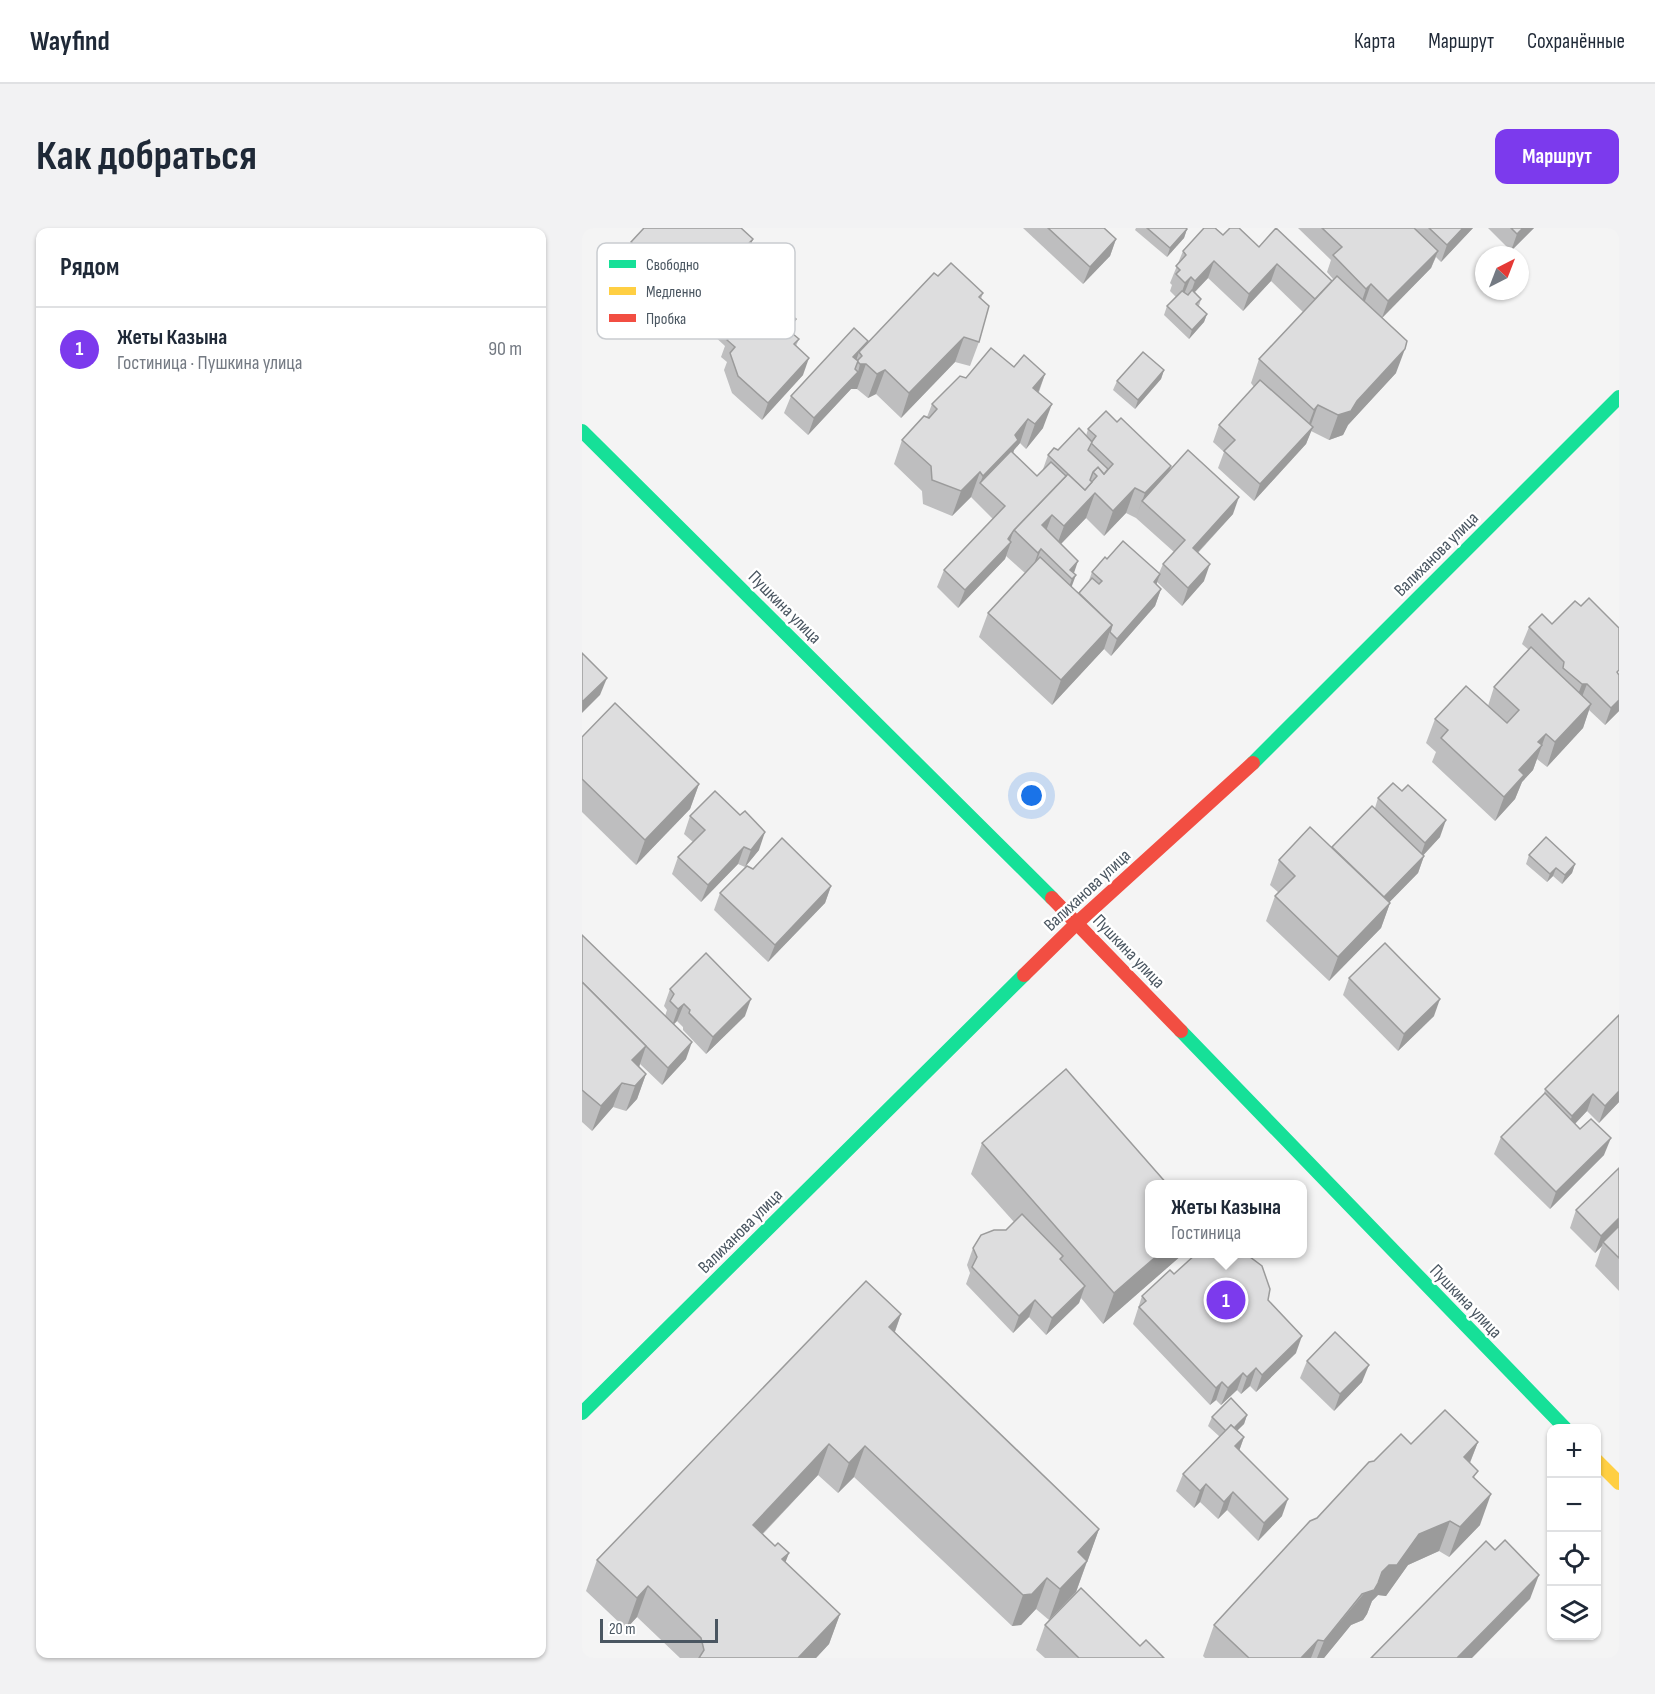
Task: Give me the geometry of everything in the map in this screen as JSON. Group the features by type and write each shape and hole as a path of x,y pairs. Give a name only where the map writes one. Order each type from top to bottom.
{"street":[{"name":"Валиханова улица","path":"582,1413 1077,923 1238,778 1619,397"},
{"name":"Пушкина улица","path":"582,431 1077,923 1561,1424"},
{"path":"1601,1465 1619,1483"}],"building":[{"path":"644,228 741,228 753,239 749,243 631,242"},
{"path":"1048,228 1104,228 1116,239 1090,267"},
{"path":"1147,228 1186,228 1187,229 1170,248"},
{"path":"1204,228 1215,228 1223,235 1230,228 1239,228 1259,247 1276,228 1332,281 1315,299 1277,264 1249,294 1214,261 1195,281 1191,277 1185,283 1176,274 1180,270 1176,266 1186,255 1183,251"},
{"path":"1322,228 1414,228 1438,251 1388,301 1371,284 1366,289 1333,255 1342,247"},
{"path":"1429,228 1463,228 1447,245"},
{"path":"1511,228 1523,228 1517,234"},
{"path":"951,263 983,293 979,297 989,306 979,342 964,337 909,393 885,370 877,374 866,364 860,364 857,361 862,356 859,352 934,273 938,276"},
{"path":"1337,276 1407,341 1405,349 1357,401 1351,411 1338,415 1318,405 1314,410 1259,359"},
{"path":"1192,290 1201,299 1196,304 1207,314 1192,330 1167,306 1182,291 1188,295"},
{"path":"854,328 868,341 853,357 858,361 855,369 858,372 814,418 791,396"},
{"path":"795,336 799,339 794,344 809,358 768,403 738,376 730,353 735,347 727,340 795,339"},
{"path":"991,348 1014,367 1024,355 1045,374 1033,388 1052,404 1035,424 1028,419 1015,435 1018,440 983,476 980,472 961,491 932,480 931,466 902,440 924,416 929,418 937,409 932,404 960,376 966,378"},
{"path":"1143,352 1164,370 1138,400 1117,381"},
{"path":"1260,380 1313,427 1260,484 1224,451 1235,440 1219,425"},
{"path":"1106,411 1117,422 1121,418 1171,466 1145,493 1135,488 1113,511 1095,493 1064,526 1052,515 1042,525 1078,561 1070,570 1076,575 1072,579 1041,549 1038,553 1014,530 1068,474 1085,490 1097,476 1093,472 1098,467 1104,474 1113,464 1091,443 1096,436 1088,429"},
{"path":"1079,428 1092,442 1088,450 1108,469 1104,474 1098,467 1093,472 1090,480 1092,482 1085,490 1048,455 1054,448 1058,450"},
{"path":"1188,450 1239,497 1193,548 1210,564 1188,588 1163,564 1185,540 1142,501"},
{"path":"1011,451 1037,476 1051,462 1066,476 1014,530 1008,539 1011,542 965,590 944,570 1005,506 980,483"},
{"path":"1123,541 1160,574 1154,582 1161,589 1117,639 1110,632 1112,625 1079,593 1092,578 1099,584 1102,581 1092,572"},
{"path":"1040,557 1112,625 1061,680 988,613"},
{"path":"1589,598 1619,628 1619,670 1617,672 1619,700 1611,708 1587,684 1582,684 1563,668 1564,662 1529,627 1542,614 1552,624 1575,601 1581,606"},
{"path":"1531,647 1591,704 1555,742 1546,734 1538,742 1542,745 1519,770 1524,775 1504,797 1441,738 1448,730 1435,719 1466,686 1507,723 1519,710 1494,687"},
{"path":"582,653 607,678 582,702"},
{"path":"615,703 699,784 645,840 582,779 582,737"},
{"path":"1393,783 1402,791 1408,785 1446,820 1425,843 1378,798"},
{"path":"715,791 740,815 745,811 765,832 751,850 744,847 708,885 678,857 705,830 690,816"},
{"path":"1372,806 1424,856 1384,897 1332,847"},
{"path":"1310,827 1390,903 1338,957 1275,896 1295,876 1279,860"},
{"path":"1546,837 1575,864 1565,875 1556,868 1550,874 1529,855"},
{"path":"782,838 831,886 775,945 720,893 747,866 753,869"},
{"path":"582,935 692,1042 668,1068 582,982"},
{"path":"1385,943 1440,999 1404,1034 1349,978"},
{"path":"706,953 751,999 713,1037 689,1013 690,1010 684,1004 678,1009 670,1001 674,994 670,989"},
{"path":"582,982 646,1046 632,1060 646,1074 635,1086 622,1083 601,1106 582,1090"},
{"path":"1619,1015 1619,1091 1605,1106 1593,1094 1572,1116 1545,1089"},
{"path":"1066,1069 1164,1180 1145,1180 1145,1258 1154,1258 1114,1293 982,1143"},
{"path":"1545,1093 1580,1129 1591,1119 1611,1138 1556,1192 1501,1137"},
{"path":"1619,1168 1619,1218 1601,1236 1576,1210"},
{"path":"1022,1214 1063,1256 1060,1259 1085,1286 1052,1318 1035,1300 1019,1316 972,1267 977,1257 973,1248 981,1235 994,1230 1006,1230"},
{"path":"1619,1226 1619,1258 1603,1242"},
{"path":"1192,1258 1251,1258 1262,1266 1270,1289 1268,1300 1302,1336 1262,1375 1256,1368 1247,1377 1243,1373 1228,1388 1222,1382 1216,1388 1139,1307 1146,1301 1142,1296 1170,1270 1174,1274"},
{"path":"866,1281 901,1314 889,1327 1099,1529 1078,1552 1087,1561 1060,1589 1047,1578 1032,1594 1023,1595 865,1446 849,1463 829,1444 753,1525 775,1546 778,1543 789,1553 782,1559 840,1614 798,1658 699,1658 704,1650 701,1638 648,1586 637,1598 597,1560"},
{"path":"1335,1332 1369,1365 1340,1394 1307,1361"},
{"path":"1231,1398 1247,1415 1234,1428 1231,1425 1226,1431 1212,1417"},
{"path":"1445,1410 1478,1442 1464,1457 1478,1471 1473,1477 1491,1494 1460,1527 1450,1521 1419,1534 1397,1565 1389,1565 1382,1572 1374,1590 1362,1594 1324,1641 1318,1640 1301,1658 1249,1658 1214,1625 1310,1521 1317,1518 1369,1462 1374,1461 1401,1434 1411,1444"},
{"path":"1231,1425 1244,1437 1235,1446 1288,1499 1264,1523 1233,1492 1224,1502 1206,1484 1200,1491 1183,1474"},
{"path":"1505,1540 1539,1575 1457,1658 1371,1658 1486,1541 1495,1550"},
{"path":"1081,1588 1140,1646 1146,1640 1164,1658 1079,1658 1045,1625"}],"traffic: fast":[{"path":"1253,763 1619,397"},
{"path":"582,431 1052,898"},
{"path":"582,1413 1024,975"},
{"path":"1181,1031 1561,1424"}],"traffic: slow":[{"path":"1601,1465 1619,1483"}],"traffic: jam":[{"path":"1024,975 1077,923 1253,763"},
{"path":"1052,898 1181,1031"}],"place":[{"name":"Жеты Казына","path":"1226,1300"}]}
